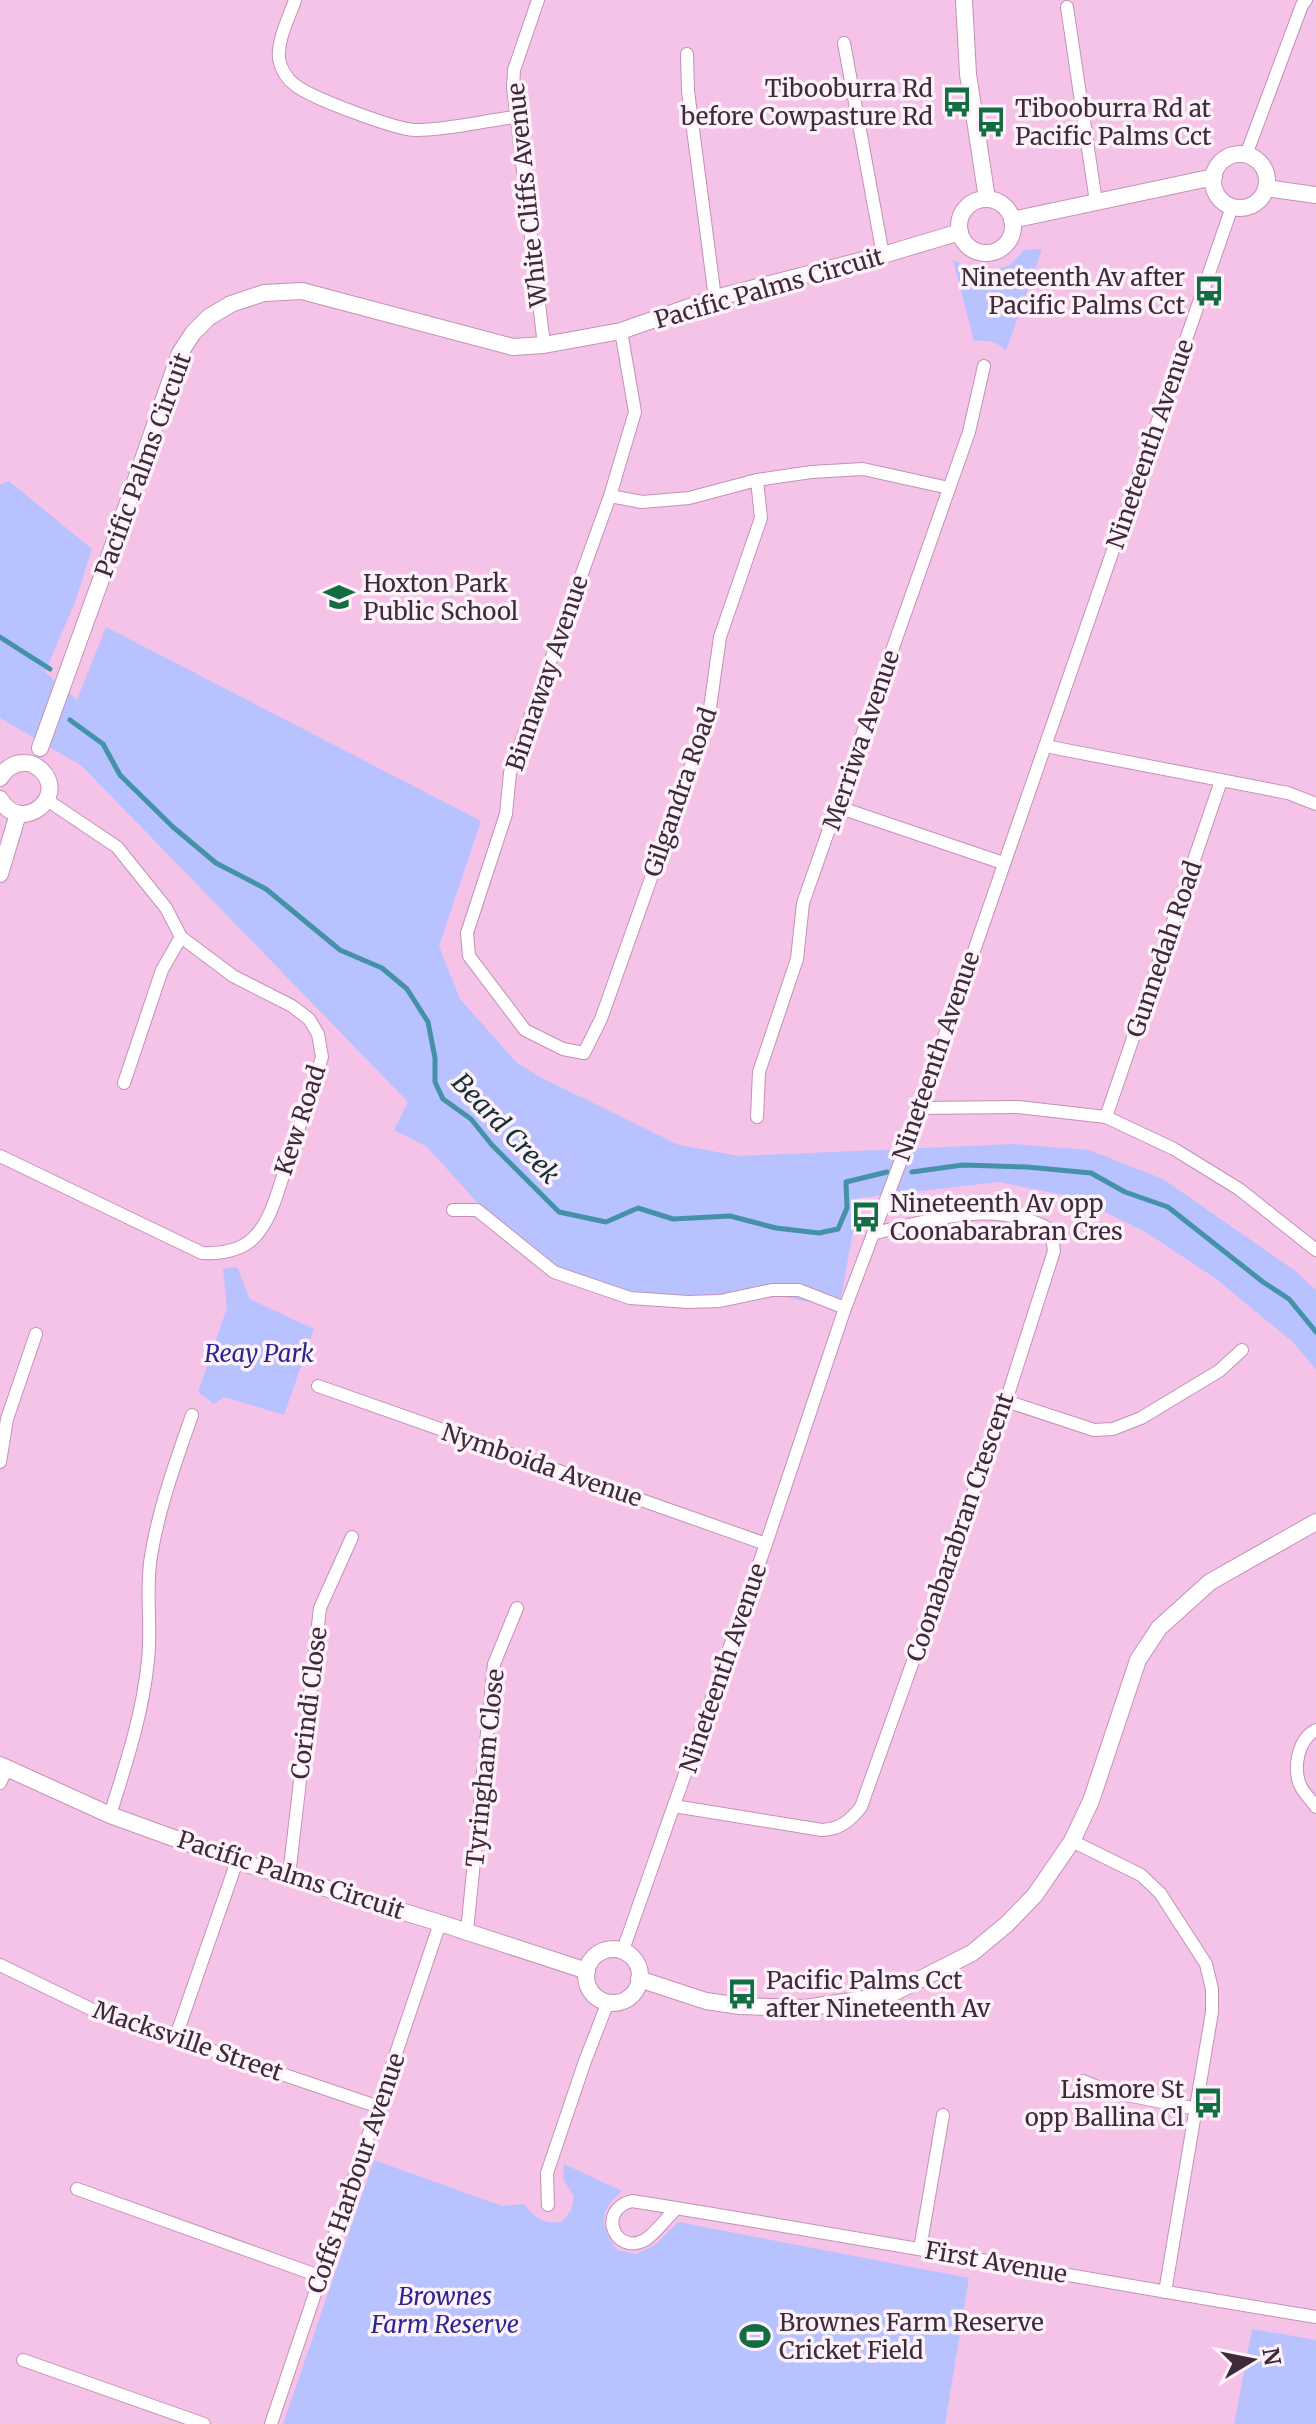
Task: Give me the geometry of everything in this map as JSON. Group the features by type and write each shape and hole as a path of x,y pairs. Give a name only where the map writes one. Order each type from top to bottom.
{"street":[{"path":"295,0 282,37 279,58 284,73 294,85 310,94 414,130 515,117"},
{"name":"White Cliffs Avenue","path":"538,0 514,70 513,87 544,345"},
{"path":"964,0 968,74 987,199"},
{"path":"1246,155 1306,0"},
{"path":"1067,7 1096,202"},
{"path":"844,43 883,255"},
{"path":"687,54 688,91 715,298"},
{"path":"1246,155 1263,167 1267,182 1260,199 1242,208 1232,207 1219,198 1214,177 1227,158 1246,155"},
{"path":"1012,220 1214,177"},
{"path":"1266,188 1316,195"},
{"path":"987,199 1005,207 1012,220 1012,233 1004,245 985,253 972,249 963,239 960,218 967,206 987,199"},
{"name":"Nineteenth Avenue","path":"623,1950 1232,207"},
{"name":"Pacific Palms Circuit","path":"32,764 180,353 193,333 209,317 231,304 264,293 302,291 513,347 544,345 621,331 715,298 960,232"},
{"name":"Binnaway Avenue","path":"584,1053 563,1049 525,1030 469,956 467,933 506,814 510,773 610,496 635,412 621,331"},
{"name":"Merriwa Avenue","path":"757,1117 759,1072 797,959 803,903 969,432 984,366"},
{"path":"610,496 642,502 689,498 757,480 863,469 949,488"},
{"name":"Gilgandra Road","path":"584,1053 601,1019 709,715 720,637 761,518 757,480"},
{"path":"1045,746 1288,793 1316,804"},
{"path":"0,778 9,767 32,764 41,769 49,789 47,800 35,812 18,814 10,811 0,799"},
{"name":"Gunnedah Road","path":"1106,1117 1221,781"},
{"name":"Kew Road","path":"0,1156 202,1253 218,1254 233,1250 247,1244 258,1234 276,1196 322,1057 318,1034 309,1019 292,1006 233,976 181,937 166,908 117,847 47,800"},
{"path":"838,807 1003,863"},
{"path":"0,874 18,814"},
{"path":"124,1083 162,970 181,937"},
{"path":"919,1108 1018,1107 1106,1117 1174,1149 1239,1189 1316,1250"},
{"path":"453,1210 477,1210 554,1272 630,1298 720,1301 772,1290 799,1290 845,1308"},
{"name":"Coonabarabran Crescent","path":"674,1806 822,1830 835,1829 851,1819 861,1807 1006,1401 1054,1251 1051,1230 1032,1219 1007,1214 966,1213 875,1233"},
{"path":"0,1462 7,1419 36,1334"},
{"path":"1006,1401 1094,1430 1113,1429 1141,1418 1219,1371 1242,1350"},
{"name":"Nymboida Avenue","path":"318,1386 766,1544"},
{"path":"110,1815 143,1700 149,1657 150,1557 162,1505 192,1415"},
{"path":"639,1979 706,2001 805,2008 895,1992 972,1953 1035,1895 1072,1841 1091,1801 1138,1660 1159,1628 1210,1582 1316,1522"},
{"name":"Corindi Close","path":"289,1876 320,1608 352,1537"},
{"name":"Tyringham Close","path":"467,1931 494,1664 517,1608"},
{"path":"1316,1730 1310,1733 1297,1757 1300,1784 1316,1807"},
{"name":"Pacific Palms Circuit","path":"2,1772 237,1861 587,1971"},
{"path":"1072,1841 1141,1875 1160,1893 1206,1964 1212,1989 1212,2012 1197,2109 1165,2292"},
{"path":"175,2039 237,1861"},
{"name":"Coffs Harbour Avenue","path":"271,2424 440,1923"},
{"path":"623,1950 636,1962 637,1988 627,1999 608,2002 592,1992 587,1971 600,1952 623,1950"},
{"name":"Macksville Street","path":"0,1966 93,2010 379,2107"},
{"path":"548,2205 547,2173 608,2002"},
{"path":"1083,2081 1107,2091 1197,2109"},
{"path":"920,2249 943,2115"},
{"path":"77,2189 322,2277"},
{"name":"First Avenue","path":"677,2208 647,2239 637,2243 626,2243 619,2239 614,2230 614,2214 627,2202 677,2208 1316,2317"},
{"path":"23,2360 204,2424"}],"green space":[{"path":"1042,249 1006,351 992,342 974,341 953,260 973,270 992,271 1010,265 1024,250"},
{"path":"9,481 92,549 75,602 45,672 77,700 106,627 481,821 439,946 460,999 517,1063 679,1145 739,1156 1014,1144 1089,1150 1163,1179 1297,1272 1316,1290 1316,1370 1294,1343 1215,1278 1147,1233 1083,1201 999,1182 859,1198 841,1298 807,1302 782,1296 694,1307 569,1279 495,1222 427,1147 394,1130 408,1102 82,766 0,718 0,484"},
{"name":"Reay Park","path":"237,1267 250,1299 314,1329 284,1415 224,1397 214,1404 198,1392 227,1308 223,1269"},
{"name":"Brownes Farm Reserve","path":"374,2160 502,2206 524,2204 540,2219 555,2222 562,2222 571,2210 574,2196 563,2179 564,2164 622,2191 605,2212 605,2226 617,2250 636,2254 655,2245 678,2222 969,2278 945,2424 283,2424"},
{"path":"1252,2329 1316,2340 1316,2424 1234,2424"}],"waterway":[{"name":"Beard Creek","path":"0,637 50,669"},
{"name":"Beard Creek","path":"70,720 103,744 120,775 173,827 216,863 266,889 340,950 382,968 407,989 428,1022 435,1058 435,1082 443,1099 471,1119 492,1145 559,1212 606,1222 638,1208 673,1219 730,1216 776,1228 819,1233 838,1229 847,1208 846,1182 887,1172"},
{"name":"Beard Creek","path":"912,1172 963,1165 1091,1173 1125,1192 1168,1207 1289,1299 1316,1332"}],"place":[{"name":"Tibooburra Rd before Cowpasture Rd","path":"957,102"},
{"name":"Tibooburra Rd at Pacific Palms Cct","path":"991,122"},
{"name":"Nineteenth Av after Pacific Palms Cct","path":"1209,291"},
{"name":"Hoxton Park Public School","path":"339,597"},
{"name":"Nineteenth Av opp Coonabarabran Cres","path":"866,1217"},
{"name":"Pacific Palms Cct after Nineteenth Av","path":"742,1994"},
{"name":"Lismore St opp Ballina Cl","path":"1208,2103"},
{"name":"Brownes Farm Reserve Cricket Field","path":"755,2336"}]}
